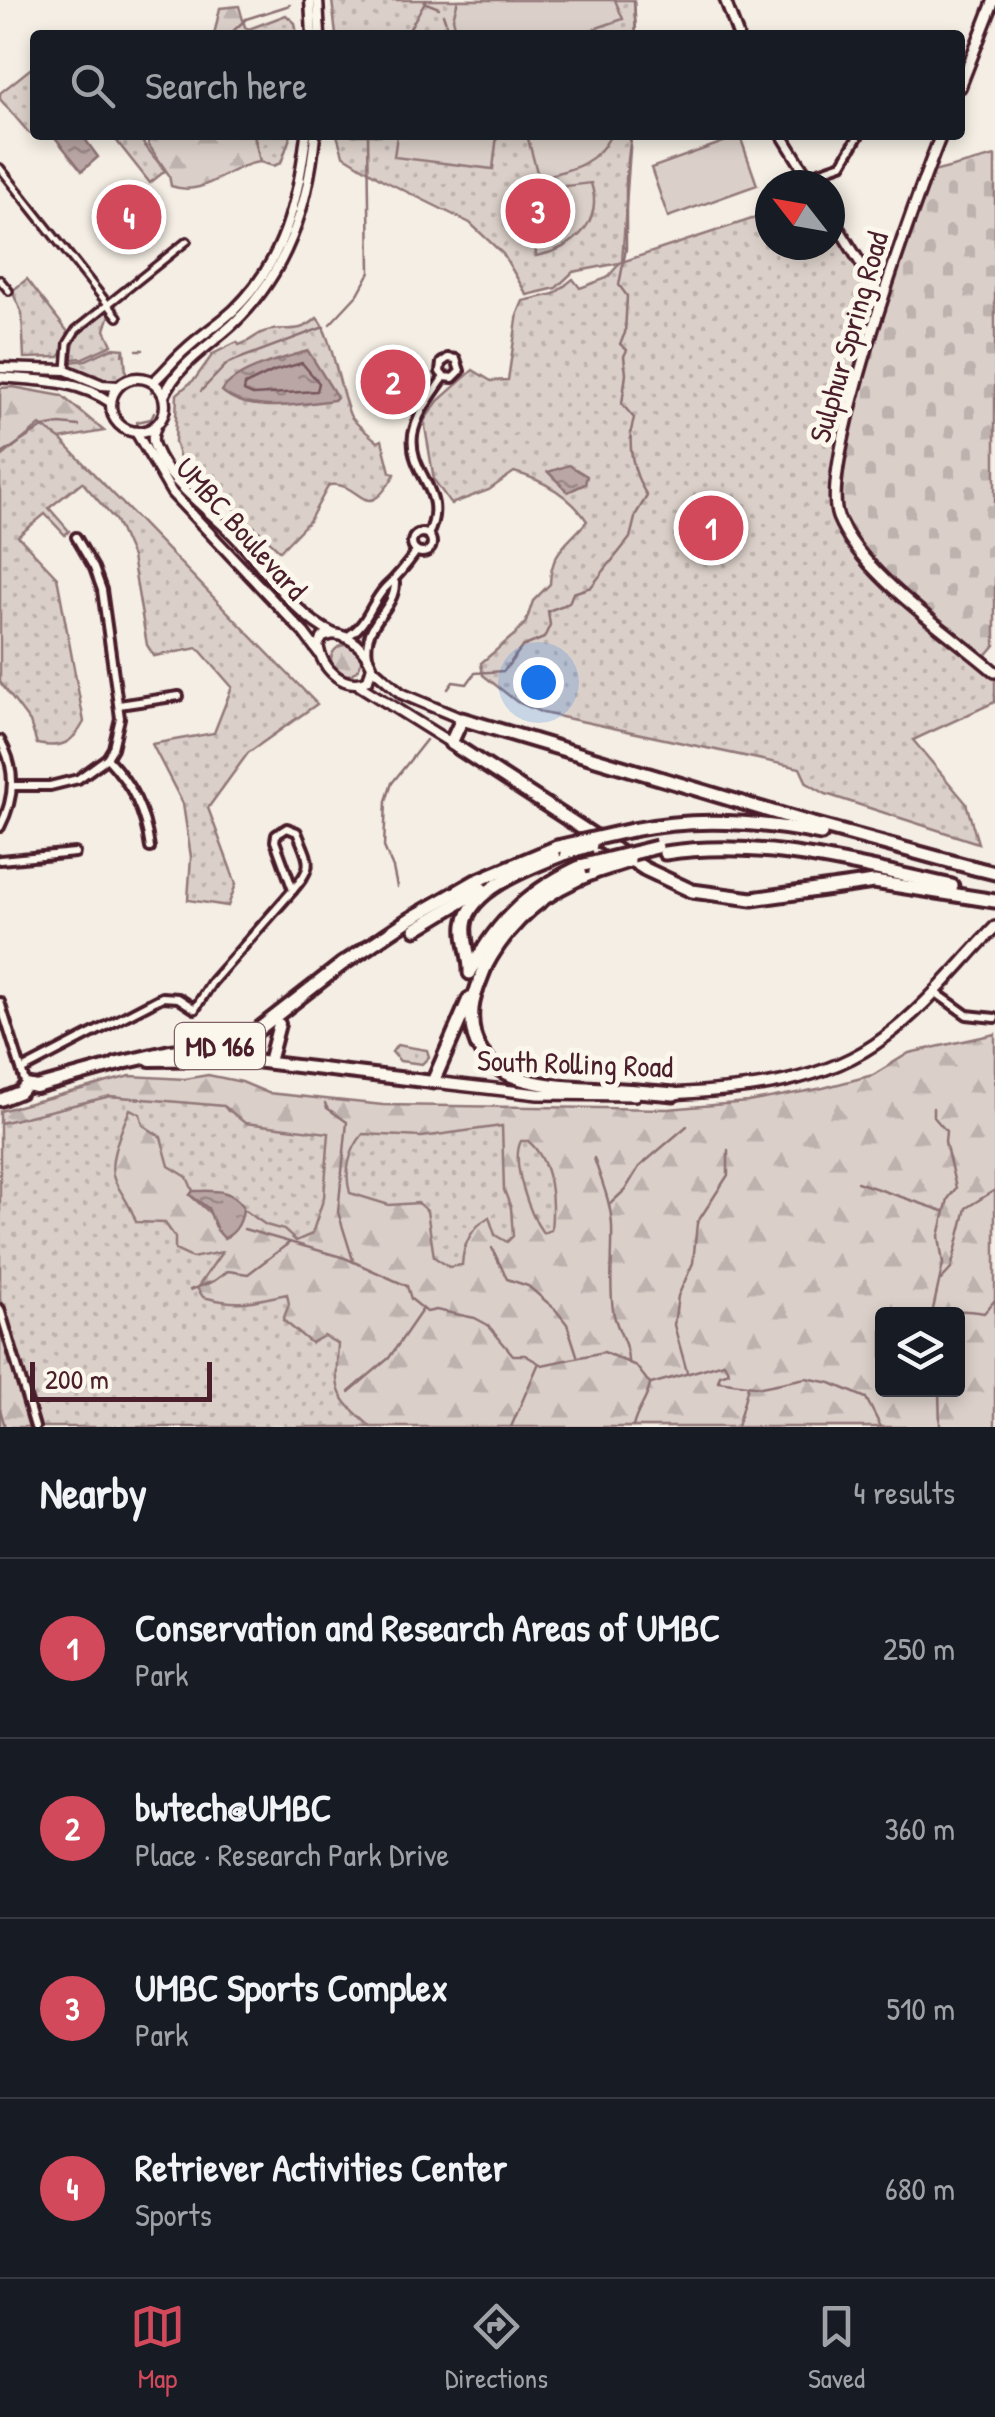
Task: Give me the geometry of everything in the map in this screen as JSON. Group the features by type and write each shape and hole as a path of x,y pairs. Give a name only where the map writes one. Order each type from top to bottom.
{"highway":[{"path":"978,869 462,719 451,743 645,869 692,891 752,899 874,882 995,898"},
{"name":"MD 166","path":"116,1064 238,1041 261,1028 341,965 442,900 510,865 632,830 705,821 758,824 995,873"},
{"path":"562,850 474,903 464,929 470,973 498,926 523,900 548,882 661,850 757,850 849,863 995,898"},
{"path":"416,929 513,871 562,850"},
{"path":"432,1082 486,965 507,931 530,908 590,868"},
{"path":"486,965 473,1002 472,1023 480,1050 506,1074 563,1086 674,1094"},
{"path":"279,1024 308,991"}],"main road":[{"path":"965,75 993,6"},
{"name":"Sulphur Spring Road","path":"939,140 882,298 834,490 838,516 864,556 902,595 995,672"},
{"name":"South Rolling Road","path":"0,1100 26,1085 103,1063 198,1057 548,1094 674,1094 760,1085 832,1068 884,1038 995,927"},
{"path":"268,1062 279,1024"},
{"name":"South Rolling Road","path":"0,1100 116,1064"}],"street":[{"path":"310,0 312,30"},
{"path":"318,0 320,30"},
{"path":"725,0 736,30"},
{"path":"153,382 232,312 265,273 294,209 305,140"},
{"path":"118,386 110,402 116,422 136,432 156,426 164,412 164,396 183,366 251,306 284,257 302,212 314,140"},
{"path":"785,140 803,170"},
{"path":"831,170 842,164 856,140"},
{"path":"0,168 118,317"},
{"path":"845,238 882,298"},
{"path":"66,370 72,334 187,241"},
{"path":"0,280 8,291"},
{"path":"0,368 66,370 102,385 118,386 133,378 153,382 164,396"},
{"path":"0,377 64,382 110,402"},
{"path":"416,552 431,550 433,543 428,535 436,509 415,455 414,434 424,407 444,378"},
{"name":"UMBC Boulevard","path":"156,426 152,435 155,450 186,490 238,538 299,607 334,634"},
{"name":"UMBC Boulevard","path":"136,432 172,494 318,652"},
{"path":"346,637 359,629 385,588 395,582 416,552 413,539 418,534 428,535"},
{"path":"13,786 66,783 94,770 107,758 120,728 102,590 76,537"},
{"path":"395,582 395,592 369,632 366,643 372,666 402,694 462,719"},
{"path":"368,656 346,637 334,634 320,641 318,652 336,676 388,701 451,743"},
{"path":"356,684 368,680 372,666"},
{"path":"119,705 178,696"},
{"path":"0,740 11,764 13,786 0,827"},
{"path":"107,758 138,798 150,848"},
{"path":"22,1070 155,1000 178,998 195,1009 212,982 308,873 309,863 297,832 287,828 274,841 293,890"},
{"path":"0,860 75,854"},
{"path":"934,991 967,1016 995,1018"},
{"path":"0,1002 26,1085"},
{"path":"0,1309 35,1427"}],"green space":[{"path":"332,0 634,0 636,30 335,30"},
{"path":"458,0 615,0 623,19 591,30 456,30 453,18"},
{"path":"239,6 249,30 215,30 220,8"},
{"path":"286,15 296,30 249,30"},
{"path":"30,69 30,133 0,99 0,93"},
{"path":"116,140 145,140 143,143 165,171 150,183"},
{"path":"149,140 255,140 260,162 206,185 183,189 171,186 169,175"},
{"path":"255,140 289,140 281,163 273,166 260,162"},
{"path":"338,140 631,140 622,262 755,218 755,260 845,260 845,244 868,281 874,303 831,480 835,511 848,540 891,592 995,677 995,702 913,740 966,803 978,843 826,794 807,783 800,768 543,713 517,702 483,675 481,663 526,622 533,601 550,584 557,555 587,521 555,490 514,472 489,490 451,504 434,480 424,421 438,401 473,370 491,381 508,380 523,301 554,294 573,279 580,288 607,278 620,263 573,272 556,288 527,295 503,254 470,223 383,180 343,155"},
{"path":"396,140 496,140 493,169 394,157"},
{"path":"528,140 608,140 591,159 574,168 542,177"},
{"path":"729,140 741,140 755,186 668,217 651,168"},
{"path":"995,156 995,645 984,658 914,600 858,542 843,519 840,491 855,402 929,173"},
{"path":"591,183 593,210 582,232 562,247 536,256 533,193"},
{"path":"27,279 68,332 59,357 24,358 22,313 12,291"},
{"path":"108,311 105,330 112,345 83,358 70,359 76,336"},
{"path":"317,318 327,336 350,415 378,442 382,440 390,472 395,474 385,490 369,500 340,485 329,485 309,521 280,551 227,501 217,499 210,483 198,485 181,462 175,442 177,394 195,379 213,354 269,330 296,329"},
{"path":"112,348 124,349 126,373 118,380 101,381 71,368 70,362 86,360"},
{"path":"0,388 62,396 104,431 60,439 40,425 0,458"},
{"path":"40,425 60,439 317,704 248,753 208,808 236,884 228,906 188,900 191,857 183,804 152,744 214,733 232,687 198,648 154,656 147,645 132,557 116,521 82,482 49,508 69,531 65,535 45,514 18,536 57,577 84,722 65,743 37,744 30,722 0,682 0,458"},
{"path":"346,645 360,654 361,660 352,674 346,675 332,666 331,660 340,646"},
{"path":"995,1034 995,1427 371,1427 339,1392 338,1344 324,1336 311,1343 283,1320 289,1304 287,1294 237,1302 203,1297 197,1288 222,1252 192,1258 175,1250 175,1237 165,1223 136,1222 112,1172 130,1109 140,1114 143,1125 161,1137 169,1166 187,1177 193,1191 190,1195 211,1214 238,1225 243,1209 266,1225 284,1230 296,1241 312,1234 324,1197 329,1133 245,1123 224,1106 110,1096 0,1123 0,1111 130,1076 185,1079 208,1075 242,1082 268,1093 383,1105 668,1109 748,1102 873,1075 909,1053","holes":["502,1126 504,1190 511,1208 513,1236 507,1242 495,1235 489,1217 469,1237 462,1265 449,1267 434,1257 427,1211 418,1203 389,1205 350,1193 349,1162 363,1134 422,1137","521,1141 528,1141 542,1159 550,1182 551,1230 543,1233 527,1202 520,1175 518,1150"]},
{"path":"397,1045 427,1050 429,1057 422,1064 400,1061 392,1052"},
{"path":"913,1094 995,1427 38,1427 0,1299 0,1123 110,1096 210,1104 224,1106 228,1111 502,1126 519,1144 521,1140"},
{"path":"0,1319 32,1427 0,1427"}],"water":[{"path":"57,140 86,140 98,157 82,171"},
{"path":"308,351 337,397 334,400 261,405 246,403 222,391 248,371"},
{"path":"569,465 587,476 585,484 568,492 548,472"},
{"path":"193,1191 221,1192 238,1200 243,1206 242,1216 232,1233 224,1238 208,1208 190,1195"}],"waterway":[{"path":"342,2 356,0"},
{"path":"409,30 426,0"},
{"path":"634,0 636,30"},
{"path":"426,3 439,8"},
{"path":"234,30 246,19 290,5"},
{"path":"443,14 448,30"},
{"path":"330,324 358,294 370,272 368,140"},
{"path":"448,689 453,682 467,684 475,673 504,671 522,647 544,638 550,625 548,611 569,603 573,593 591,587 630,538 636,514 647,496 632,458 634,418 622,404 627,350 620,344 625,333 627,296 619,285 626,249 630,140"},
{"path":"201,391 228,363 324,327"},
{"path":"137,350 143,350"},
{"path":"122,355 124,351"},
{"path":"151,392 155,389"},
{"path":"138,427 137,422 151,419 154,412"},
{"path":"0,455 43,427 79,426"},
{"path":"397,887 384,847 386,801 392,783 426,740"},
{"path":"325,1103 347,1122 338,1212 353,1260"},
{"path":"933,1108 933,1116 946,1131 956,1188 948,1199 939,1236 943,1264 934,1307"},
{"path":"610,1204 625,1190 639,1167 687,1126"},
{"path":"687,1372 674,1325 678,1296 693,1263 697,1223 728,1175 728,1150"},
{"path":"594,1158 611,1217 613,1310 628,1361"},
{"path":"857,1182 943,1211"},
{"path":"941,1280 951,1269 966,1208 995,1190"},
{"path":"244,1229 345,1258 407,1286 411,1299 427,1312 436,1310 475,1318 488,1325 513,1355 525,1355 542,1365 604,1352 636,1366 650,1384"},
{"path":"190,1290 228,1271 248,1274 289,1243"},
{"path":"492,1248 507,1279 528,1286 567,1324 577,1355"},
{"path":"965,1311 984,1313 995,1300"},
{"path":"349,1392 389,1358 422,1310"},
{"path":"651,1384 724,1363 729,1372 720,1375 718,1381 761,1387 806,1378 831,1383 866,1398 881,1427"},
{"path":"511,1427 538,1365"},
{"path":"633,1427 650,1385"},
{"path":"737,1427 748,1386"},
{"path":"939,1397 940,1427"},
{"path":"0,1409 5,1427"}],"place":[{"name":"UMBC Sports Complex","path":"538,211"},
{"name":"Retriever Activities Center","path":"129,217"},
{"name":"bwtech@UMBC","path":"393,382"},
{"name":"Conservation and Research Areas of UMBC","path":"711,528"}]}
